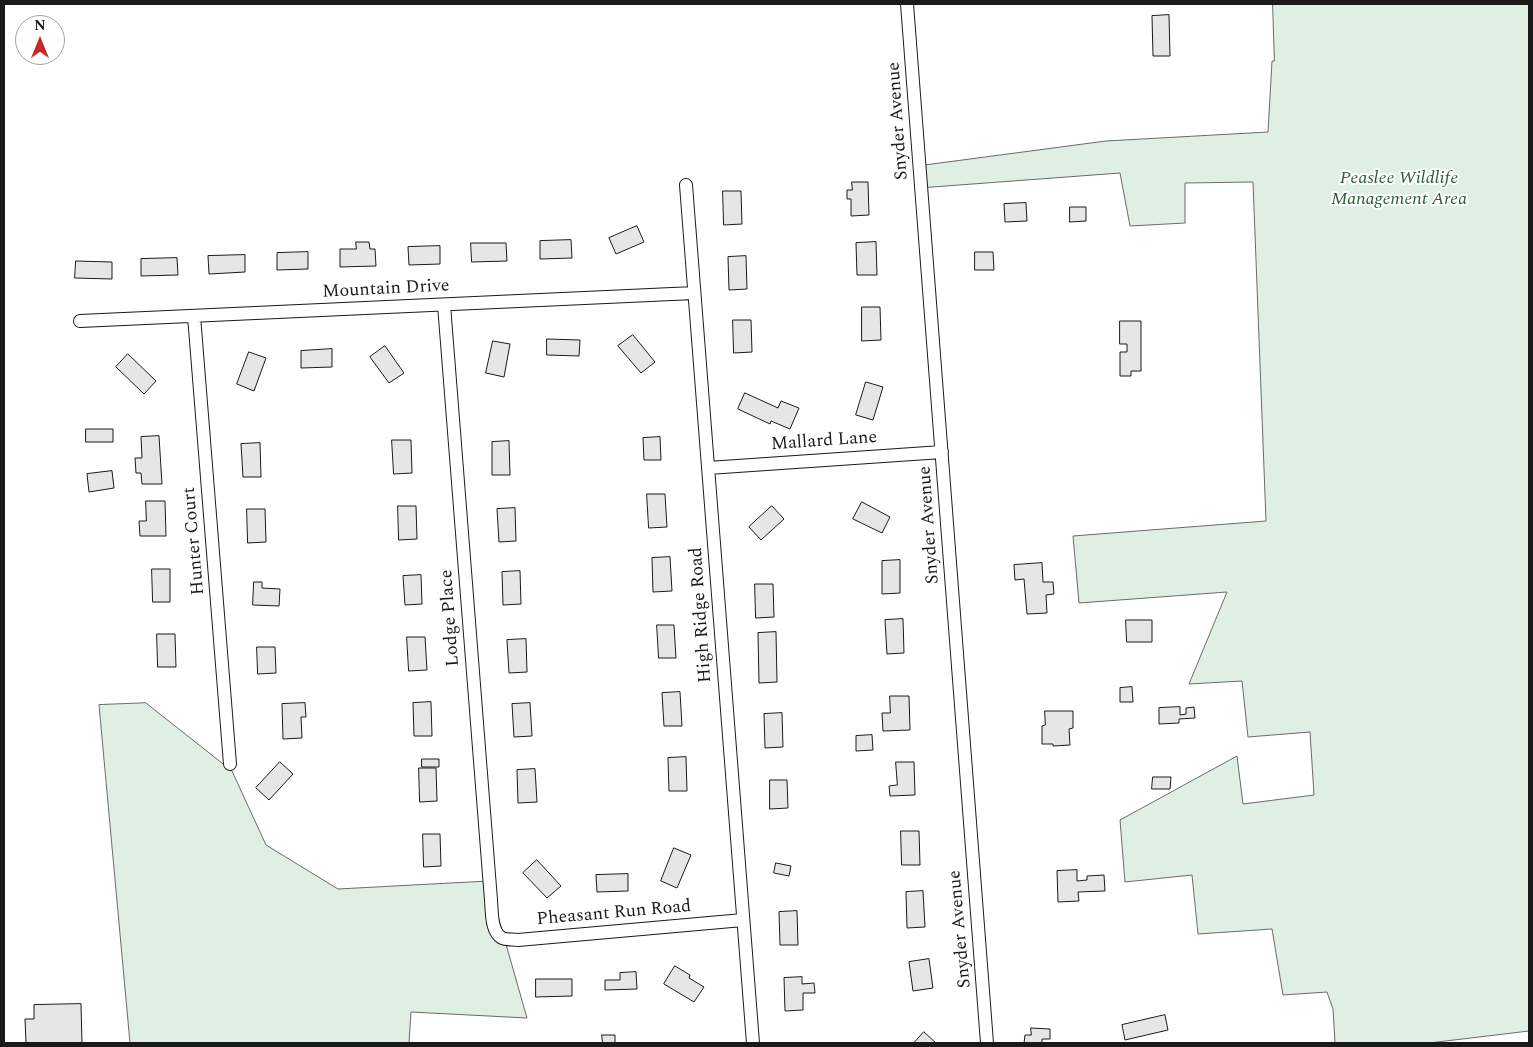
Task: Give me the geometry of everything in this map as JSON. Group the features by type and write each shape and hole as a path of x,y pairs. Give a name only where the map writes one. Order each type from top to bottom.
{"street":[{"name":"Snyder Avenue","path":"907,4 987,1043"},
{"name":"High Ridge Road","path":"686,185 753,1043"},
{"name":"Mountain Drive","path":"80,321 694,293"},
{"name":"Lodge Place","path":"444,305 494,928"},
{"name":"Hunter Court","path":"194,316 230,764"},
{"name":"Mallard Lane","path":"708,468 942,452"},
{"name":"Pheasant Run Road","path":"494,928 503,938 518,940 743,920"}],"green space":[{"name":"Peaslee Wildlife Management Area","path":"1273,4 1529,4 1529,1031 1429,1043 1335,1043 1333,1009 1327,992 1283,995 1272,929 1198,934 1192,875 1125,882 1120,820 1237,756 1243,804 1314,795 1310,732 1248,737 1242,681 1189,684 1227,592 1079,603 1073,536 1266,521 1253,182 1185,183 1185,223 1130,226 1120,173 919,188 917,166 1106,141 1268,132 1272,61 1274,61"},
{"path":"146,703 232,771 266,845 338,889 488,881 527,1018 411,1012 409,1043 130,1043 99,705"}],"building":[{"path":"1169,15 1170,56 1153,56 1152,16"},
{"path":"852,182 868,182 869,215 851,216 851,199 847,199 847,190 852,190"},
{"path":"723,191 741,191 742,224 724,225"},
{"path":"1026,203 1027,221 1005,222 1004,204"},
{"path":"1070,207 1086,207 1086,221 1070,222"},
{"path":"637,226 644,242 616,254 609,238"},
{"path":"571,240 572,258 540,259 540,241"},
{"path":"356,242 369,242 370,249 375,249 376,266 340,267 340,249 356,249"},
{"path":"876,242 877,275 857,275 856,243"},
{"path":"471,243 506,243 507,261 472,262"},
{"path":"440,246 440,264 409,265 408,247"},
{"path":"308,252 308,269 277,270 277,253"},
{"path":"975,252 993,252 994,270 975,270"},
{"path":"245,255 245,272 209,274 208,256"},
{"path":"746,256 747,289 729,290 728,257"},
{"path":"177,258 178,275 141,276 141,259"},
{"path":"76,261 112,262 112,279 75,278"},
{"path":"862,307 880,307 881,340 862,341"},
{"path":"733,320 751,320 752,352 734,353"},
{"path":"1120,321 1141,321 1141,371 1131,371 1131,376 1120,376 1120,352 1127,352 1127,344 1120,344"},
{"path":"633,335 655,362 641,373 618,346"},
{"path":"547,339 580,340 579,356 547,355"},
{"path":"493,341 510,344 504,377 486,373"},
{"path":"385,346 404,373 389,383 370,357"},
{"path":"332,349 332,367 301,368 301,351"},
{"path":"249,352 266,358 254,391 237,384"},
{"path":"128,354 156,381 144,394 116,367"},
{"path":"866,382 883,387 873,420 856,415"},
{"path":"745,393 778,408 781,401 799,408 790,429 771,421 770,424 738,409"},
{"path":"86,429 113,429 113,442 86,442"},
{"path":"159,436 162,484 142,484 141,473 136,473 135,458 142,458 141,437"},
{"path":"660,437 661,460 644,460 643,438"},
{"path":"392,440 411,440 412,473 394,474"},
{"path":"509,441 510,475 492,475 492,442"},
{"path":"260,443 261,477 243,477 241,444"},
{"path":"112,471 114,488 89,492 87,474"},
{"path":"647,494 665,494 667,527 649,528"},
{"path":"146,501 165,501 166,536 140,536 139,521 146,521"},
{"path":"862,502 890,517 882,533 853,519"},
{"path":"398,506 416,506 417,539 399,540"},
{"path":"772,506 784,519 761,540 749,527"},
{"path":"515,508 516,541 499,542 497,509"},
{"path":"247,509 265,509 266,542 248,543"},
{"path":"670,557 672,591 653,592 652,558"},
{"path":"900,560 900,593 882,594 882,561"},
{"path":"1042,563 1043,582 1053,582 1054,594 1046,595 1047,613 1027,614 1024,579 1015,580 1014,565"},
{"path":"152,569 170,569 170,602 153,602"},
{"path":"520,571 521,604 503,605 502,572"},
{"path":"421,575 422,604 405,605 403,576"},
{"path":"254,582 262,582 262,588 280,589 279,606 253,605"},
{"path":"755,584 773,584 774,617 756,618"},
{"path":"903,619 904,653 887,654 885,620"},
{"path":"1126,620 1152,620 1152,642 1127,642"},
{"path":"657,625 674,625 676,658 659,658"},
{"path":"776,632 777,682 759,683 758,633"},
{"path":"157,634 175,634 176,667 158,667"},
{"path":"407,637 425,637 427,670 409,671"},
{"path":"526,639 527,672 509,673 507,640"},
{"path":"257,647 275,647 276,673 258,674"},
{"path":"1132,687 1133,702 1120,702 1120,688"},
{"path":"680,692 682,726 664,726 662,693"},
{"path":"890,696 909,696 910,730 883,731 882,713 890,713"},
{"path":"431,702 432,736 414,736 413,703"},
{"path":"305,703 306,717 301,717 302,738 283,739 282,704"},
{"path":"530,703 532,736 514,737 512,704"},
{"path":"1180,707 1180,715 1186,714 1186,708 1194,707 1195,718 1179,719 1179,723 1159,724 1159,708"},
{"path":"1045,711 1073,711 1073,728 1069,729 1070,745 1053,746 1053,744 1042,744 1042,726 1045,725"},
{"path":"782,713 783,747 765,748 764,714"},
{"path":"872,735 873,750 856,751 856,736"},
{"path":"686,757 687,791 669,791 668,758"},
{"path":"422,759 439,759 439,767 422,767"},
{"path":"280,762 293,774 269,800 256,788"},
{"path":"896,762 914,762 915,795 890,796 889,786 897,785"},
{"path":"419,768 436,768 437,801 420,802"},
{"path":"535,769 537,802 518,803 517,770"},
{"path":"1153,777 1171,777 1170,789 1152,789"},
{"path":"770,780 787,780 788,808 770,809"},
{"path":"901,831 919,831 920,865 902,865"},
{"path":"423,834 440,834 441,866 424,867"},
{"path":"674,848 691,855 677,888 661,881"},
{"path":"537,860 561,886 547,898 523,873"},
{"path":"776,863 791,866 789,876 774,873"},
{"path":"1077,870 1077,881 1087,880 1087,876 1104,875 1105,891 1078,892 1079,901 1058,902 1057,871"},
{"path":"628,874 628,891 597,892 596,875"},
{"path":"923,891 925,927 907,928 906,892"},
{"path":"797,911 798,945 780,945 779,912"},
{"path":"929,959 933,988 913,991 909,962"},
{"path":"675,966 690,975 689,978 704,987 694,1002 664,984"},
{"path":"636,972 637,989 605,990 605,980 620,980 620,973"},
{"path":"802,977 802,984 814,983 815,993 803,993 803,1010 785,1011 784,978"},
{"path":"536,979 572,979 572,996 536,997"},
{"path":"81,1004 82,1043 26,1043 25,1019 34,1019 34,1005"},
{"path":"1165,1015 1168,1030 1125,1040 1122,1025"},
{"path":"1031,1028 1050,1029 1050,1039 1042,1039 1042,1043 1024,1043 1025,1035 1031,1035"},
{"path":"924,1032 936,1043 914,1043"},
{"path":"602,1035 615,1035 615,1043 603,1043"}]}
